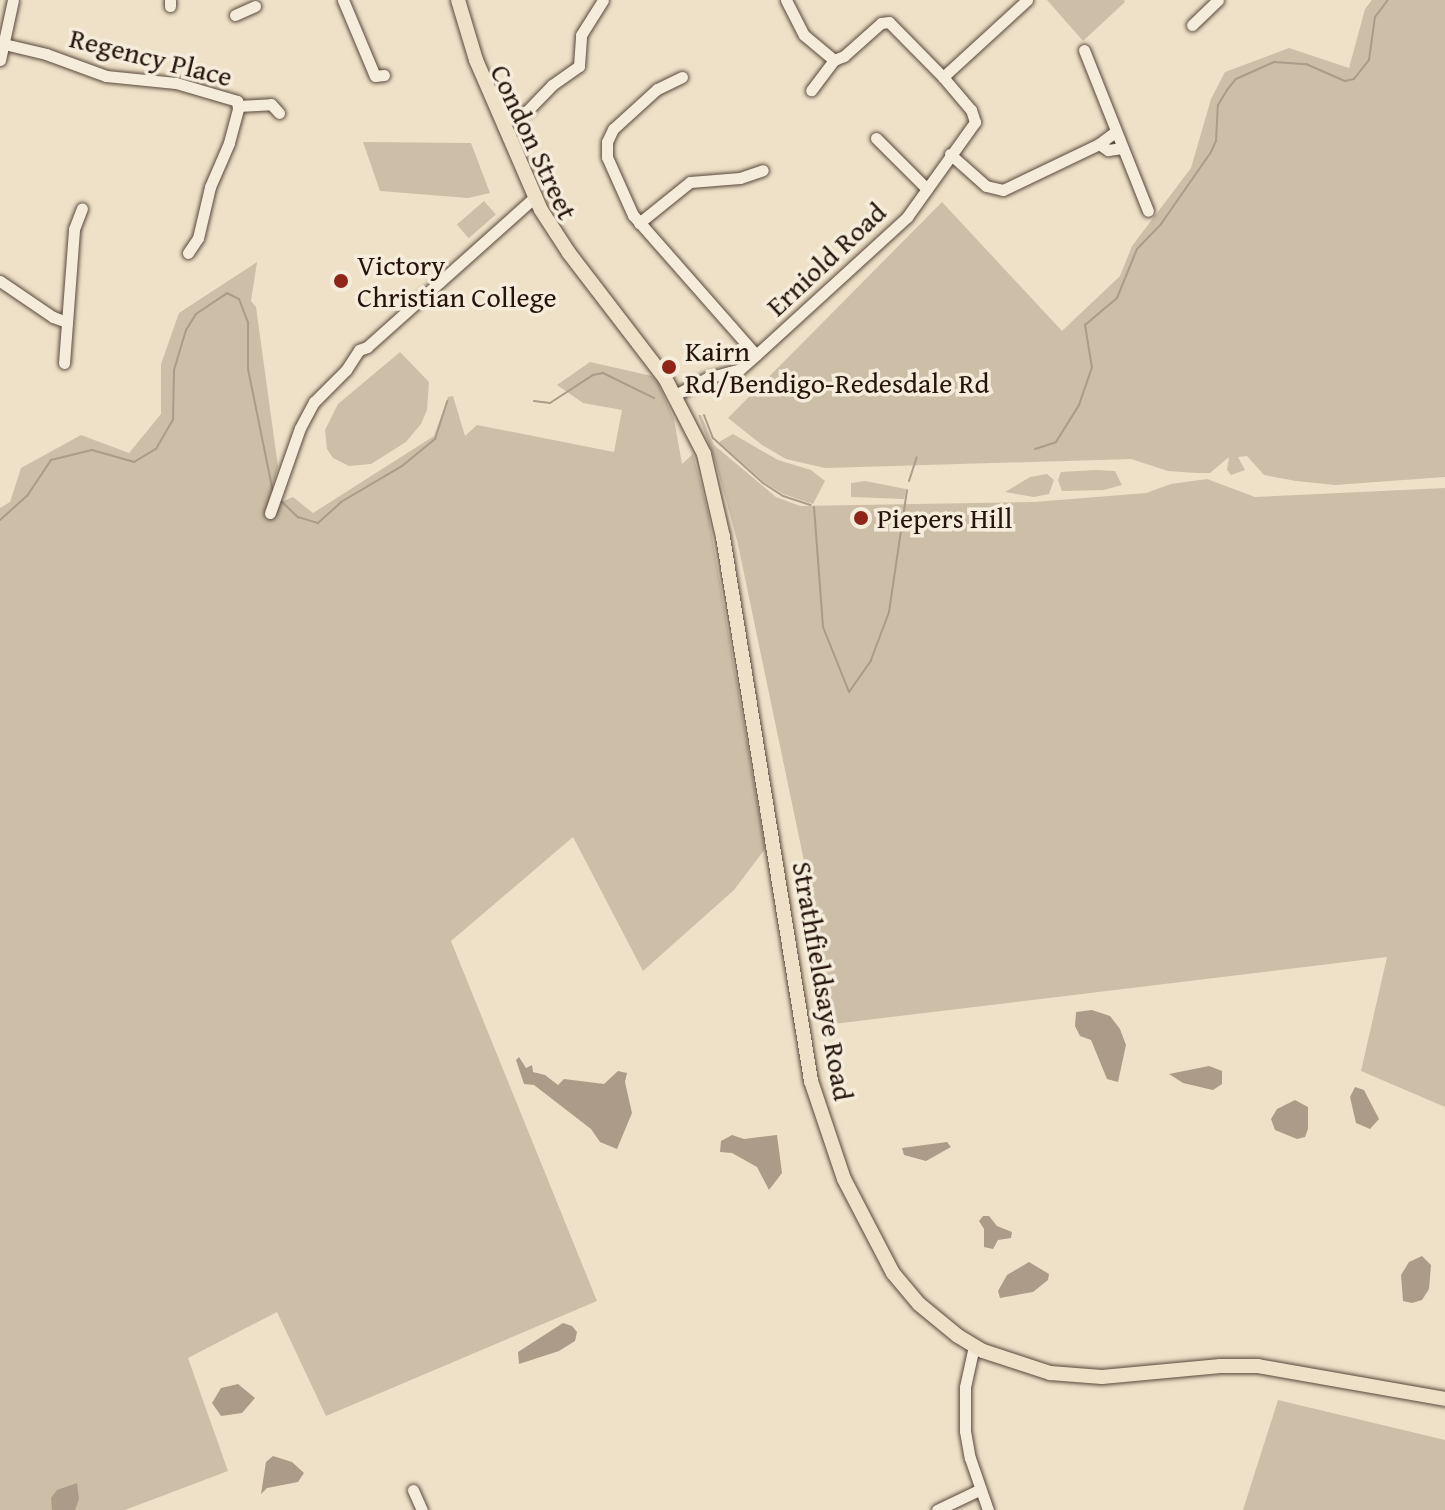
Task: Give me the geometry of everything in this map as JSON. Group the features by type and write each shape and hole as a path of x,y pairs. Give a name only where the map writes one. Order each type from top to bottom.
{"main road":[{"name":"Condon Street","path":"457,0 470,43 532,199"},
{"name":"Condon Street","path":"457,0 461,36 474,76 532,199 675,395"},
{"name":"Strathfieldsaye Road","path":"675,395 699,439 717,502 796,1002 821,1115 844,1179 885,1261 919,1304 974,1346 1020,1365 1066,1375 1102,1377 1220,1366 1258,1366 1445,1399"}],"street":[{"path":"0,60 13,0"},
{"path":"343,0 374,76"},
{"path":"502,122 527,111 546,90 579,66 581,35 603,0"},
{"path":"786,0 802,28 820,41 822,48 834,60"},
{"path":"809,91 834,60 844,56 881,23 889,22 943,77 1027,0"},
{"path":"1192,25 1218,0"},
{"path":"235,15 249,5"},
{"name":"Regency Place","path":"4,44 52,56 113,78 176,83 228,96 238,106 271,104 279,113"},
{"path":"1084,50 1148,211"},
{"path":"682,77 657,89 617,125 607,142 607,157 624,200 639,223 756,355"},
{"name":"Erniold Road","path":"675,395 707,378 740,369 907,217 976,120 943,77"},
{"name":"Regency Place","path":"186,255 198,238 210,187 227,150 238,106"},
{"path":"950,154 986,186 1003,190 1099,144 1116,131"},
{"path":"876,138 927,189"},
{"path":"1099,144 1108,150 1122,148"},
{"path":"639,223 690,182 740,178 763,170"},
{"path":"270,513 300,428 314,402 346,370 359,350 367,347 532,199"},
{"path":"64,363 74,229 82,208"},
{"path":"0,281 67,322"},
{"path":"974,1346 967,1371 964,1418 970,1458 988,1510"},
{"path":"413,1490 422,1510"},
{"path":"937,1510 979,1490"}],"shaded area":[{"path":"1047,0 1124,0 1125,2 1083,41"},
{"path":"1372,0 1445,0 1445,477 1335,485 1296,481 1264,475 1247,456 1238,457 1245,470 1231,475 1227,470 1229,457 1210,473 1168,471 1131,459 825,468 786,459 762,445 728,418 942,202 1062,331 1120,276 1132,246 1191,168 1211,99 1225,72 1289,48 1349,68 1365,9"},
{"path":"363,142 471,143 490,193 468,198 380,191"},
{"path":"484,201 496,215 469,238 457,225"},
{"path":"257,262 251,301 256,307 278,467 270,497 272,506 293,497 313,513 434,436 448,397 453,396 465,436 477,425 614,452 622,410 583,403 557,385 590,362 652,376 674,419 682,464 693,454 708,512 765,849 734,890 643,971 573,837 451,941 597,1301 326,1416 277,1312 188,1358 228,1471 125,1510 0,1510 0,508 10,502 21,468 81,435 129,453 161,414 161,364 179,313"},
{"path":"400,352 429,382 427,410 421,424 406,442 371,464 349,466 333,458 327,449 325,430 338,404"},
{"path":"698,415 701,415 714,445 776,497 800,506 1034,502 1146,493 1171,484 1207,479 1255,497 1445,488 1445,1107 1361,1071 1387,957 825,1025 813,904 737,540 714,457"},
{"path":"733,434 778,460 811,470 825,481 813,504 783,494 765,483 719,442"},
{"path":"1115,471 1122,485 1104,490 1062,491 1058,480 1061,472"},
{"path":"1047,474 1054,480 1049,494 1034,497 1005,492 1030,477"},
{"path":"865,481 906,489 904,499 851,497 851,483"},
{"path":"1092,1010 1110,1016 1120,1029 1126,1045 1118,1082 1107,1079 1091,1040 1080,1036 1075,1026 1076,1012"},
{"path":"519,1057 526,1068 532,1065 533,1072 545,1075 558,1085 564,1079 604,1084 618,1071 627,1073 625,1082 632,1113 617,1149 600,1142 591,1129 534,1085 524,1084 516,1060"},
{"path":"1209,1066 1222,1071 1222,1084 1213,1090 1183,1083 1169,1074"},
{"path":"1355,1087 1364,1090 1379,1119 1370,1129 1356,1123 1350,1097"},
{"path":"1295,1100 1308,1107 1308,1129 1305,1137 1297,1139 1275,1130 1271,1119 1277,1109"},
{"path":"732,1135 744,1139 777,1135 782,1173 769,1190 757,1167 732,1153 720,1152 721,1141"},
{"path":"947,1142 951,1147 926,1161 904,1155 902,1148"},
{"path":"983,1216 989,1216 997,1226 1012,1232 1011,1238 998,1240 993,1249 984,1247 984,1229 979,1221"},
{"path":"1422,1256 1431,1265 1429,1289 1422,1300 1412,1303 1403,1301 1401,1275 1409,1262"},
{"path":"1029,1262 1049,1274 1048,1280 1033,1292 1000,1298 998,1291 1007,1275"},
{"path":"563,1323 577,1332 575,1341 559,1351 519,1364 518,1352"},
{"path":"238,1384 255,1398 242,1413 221,1416 212,1403 221,1388"},
{"path":"1278,1400 1445,1440 1445,1510 1243,1510"},
{"path":"273,1456 292,1462 304,1473 298,1482 267,1488 261,1494 266,1462"},
{"path":"77,1483 79,1499 75,1510 52,1510 51,1498 57,1490"}],"waterway":[{"path":"1035,449 1056,442 1079,405 1092,368 1085,325 1117,298 1137,249 1161,224 1211,152 1216,141 1218,105 1227,90 1236,79 1274,62 1306,64 1345,81 1354,79 1369,60 1375,17 1388,0"},
{"path":"0,520 27,496 51,460 92,450 134,462 156,449 173,419 174,370 186,330 196,314 227,293 239,299 248,322 248,369 273,492"},
{"path":"534,401 550,403 593,375 603,373 654,398"},
{"path":"278,498 298,517 318,523 341,502 402,466 435,439 447,401"},
{"path":"704,415 713,438 763,483 783,496 811,505"},
{"path":"909,481 917,457"},
{"path":"814,507 823,627 849,692 871,660 889,612 907,490"}],"place":[{"name":"Victory Christian College","path":"341,281"},
{"name":"Kairn Rd/Bendigo-Redesdale Rd","path":"669,367"},
{"name":"Piepers Hill","path":"861,518"}]}
